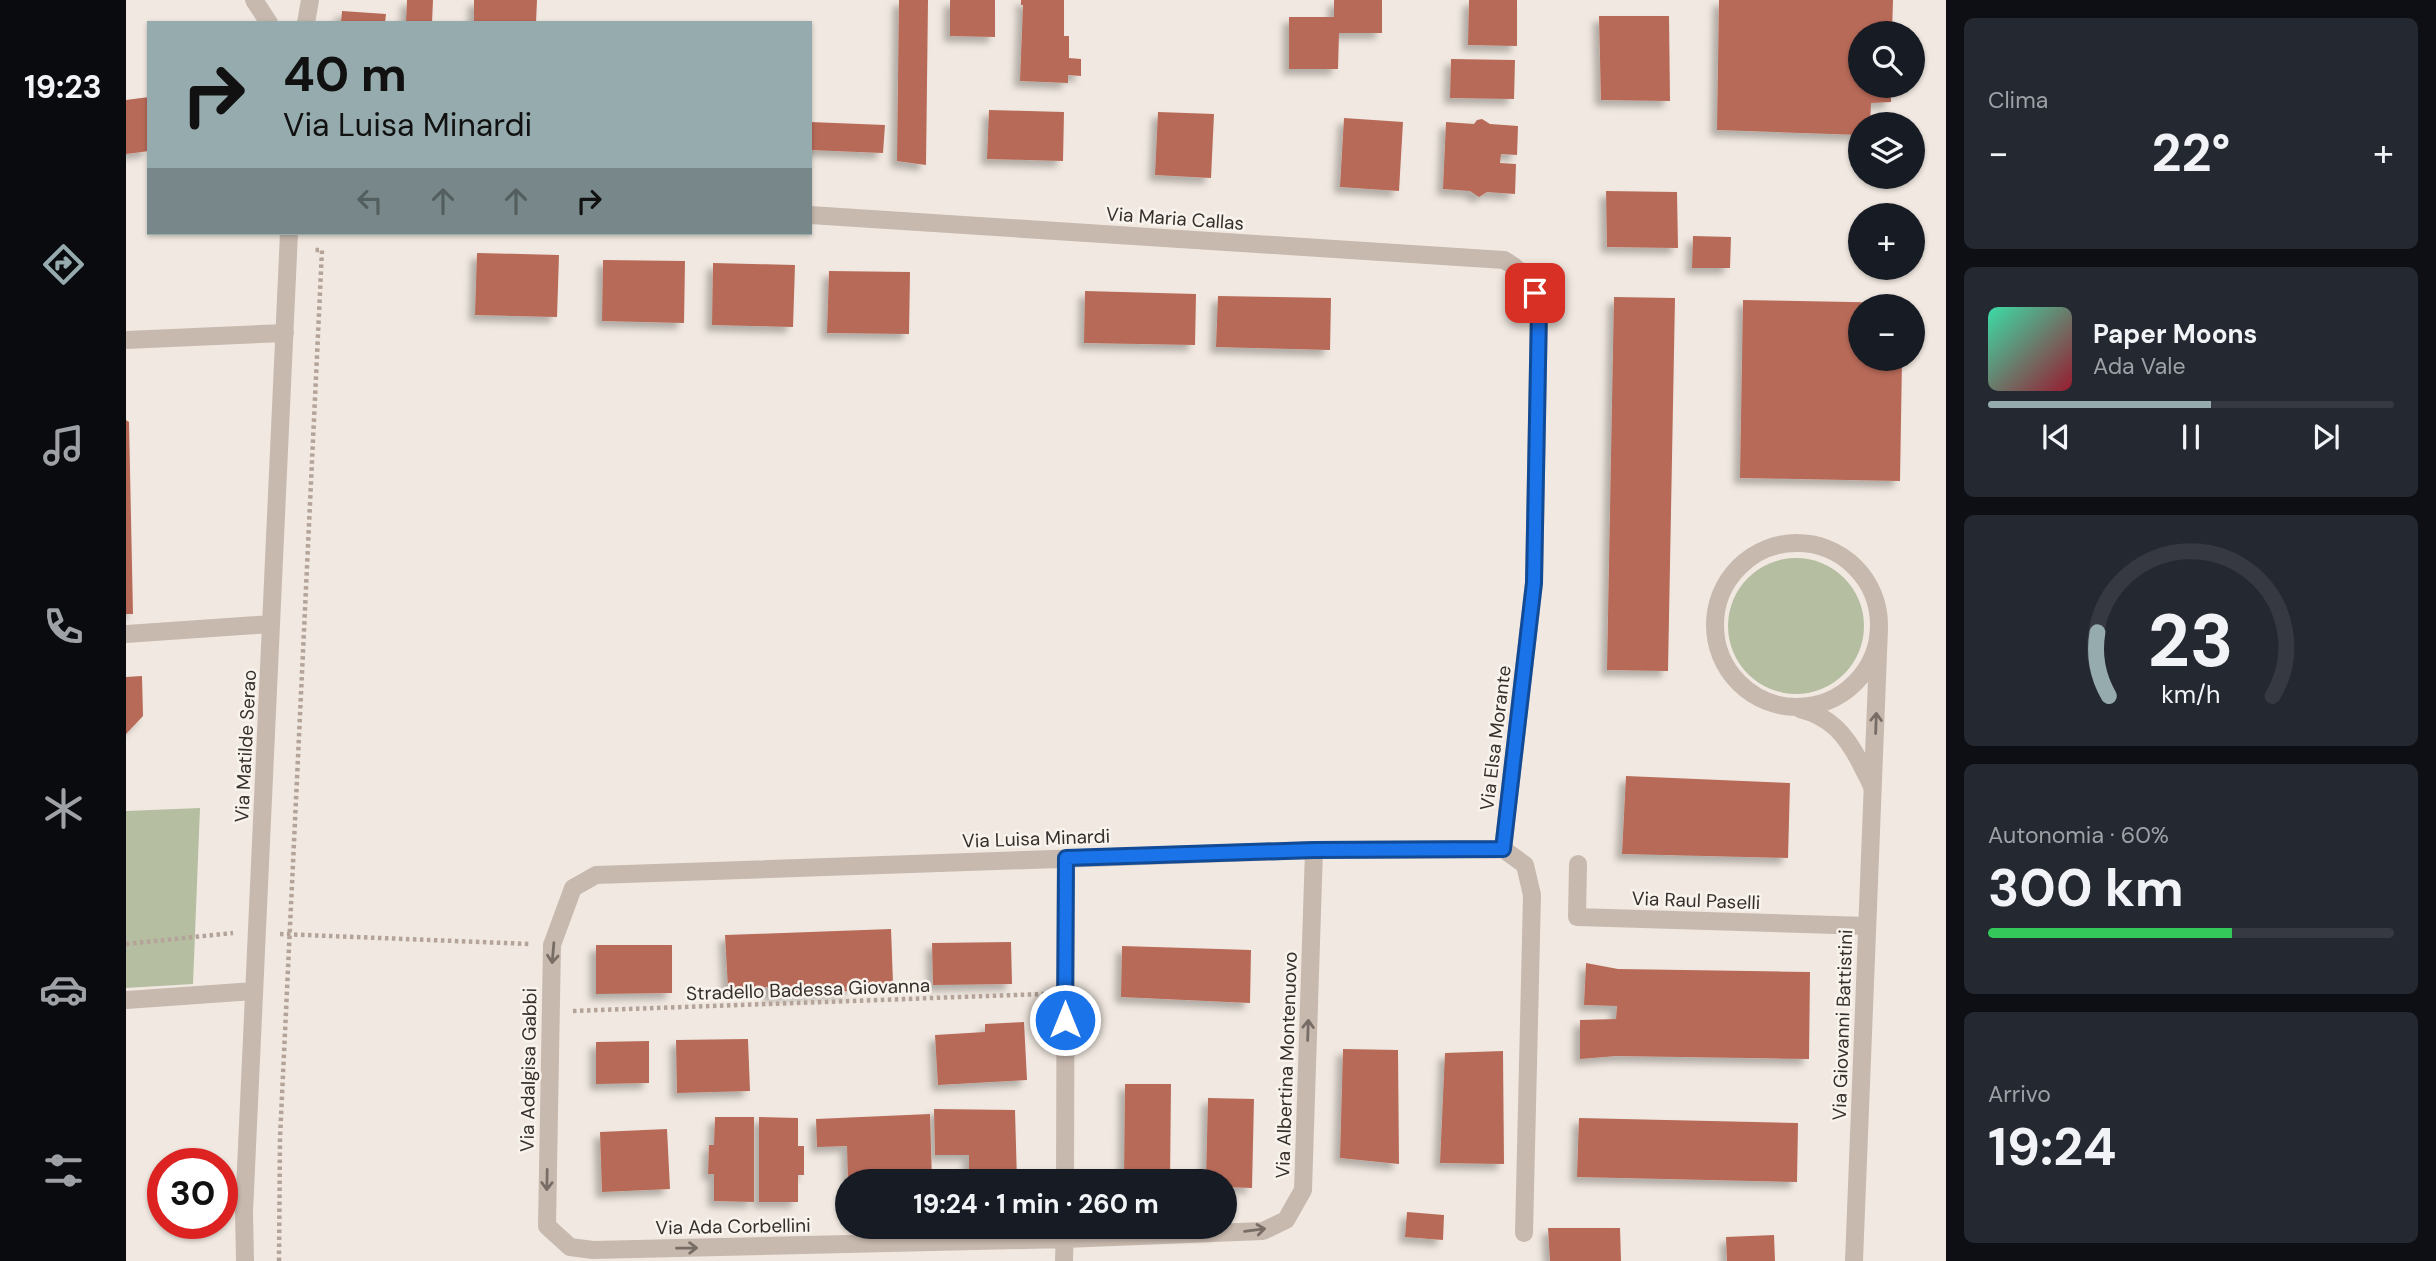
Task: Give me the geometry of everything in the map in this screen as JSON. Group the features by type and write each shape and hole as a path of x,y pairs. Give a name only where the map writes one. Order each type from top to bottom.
{"street":[{"path":"254,0 268,21"},
{"path":"261,0 268,21"},
{"path":"306,21 308,0"},
{"name":"Via Maria Callas","path":"812,215 1504,260 1521,271 1528,280"},
{"name":"Via Matilde Serao","path":"245,1261 244,1212 289,241"},
{"name":"Via Elsa Morante","path":"1503,849 1534,583 1539,310 1528,280"},
{"path":"126,340 285,333"},
{"name":"Via Giovanni Battistini","path":"1854,1261 1879,616 1872,591 1855,568 1833,551 1806,544 1778,545 1752,556 1741,565 1724,587 1716,614 1716,636 1721,656 1744,689 1766,702 1814,713 1837,727 1853,749 1868,777 1872,791"},
{"path":"126,634 271,624"},
{"name":"Via Giovanni Battistini","path":"1791,708 1818,705 1842,695 1852,687 1874,655 1879,629"},
{"path":"1503,849 1525,865 1532,895 1524,1233"},
{"name":"Via Luisa Minardi","path":"573,888 596,875 1314,850 1503,849"},
{"name":"Via Albertina Montenuovo","path":"1237,1231 1263,1231 1286,1220 1303,1190 1314,850"},
{"path":"1065,1169 1066,858"},
{"name":"Via Raul Paselli","path":"1578,864 1577,917 1867,926"},
{"name":"Via Adalgisa Gabbi","path":"570,1247 547,1226 552,945 573,888"},
{"path":"126,1000 254,992"},
{"name":"Via Ada Corbellini","path":"570,1247 593,1250 898,1239"},
{"path":"1064,1261 1065,1239"}],"path":[{"path":"279,1261 280,1138 322,250 289,241"},
{"path":"126,944 257,933 552,945"},
{"name":"Stradello Badessa Giovanna","path":"551,1012 1065,993"}],"green space":[{"path":"1796,558 1822,563 1844,578 1859,600 1864,626 1859,652 1844,674 1822,689 1796,694 1770,689 1748,674 1733,652 1728,626 1733,600 1748,578 1770,563"},
{"path":"200,808 193,984 126,988 126,811"}],"building":[{"path":"407,0 433,0 432,21 406,21"},
{"path":"474,0 537,0 536,21 474,21"},
{"path":"899,0 928,0 926,165 897,161"},
{"path":"950,0 995,0 995,37 950,36"},
{"path":"1021,0 1064,0 1064,36 1069,36 1069,58 1081,59 1081,76 1068,75 1068,83 1020,81"},
{"path":"1334,0 1382,0 1382,33 1339,33 1338,69 1289,69 1289,17 1334,17"},
{"path":"1469,0 1517,0 1517,46 1468,45"},
{"path":"1719,0 1893,0 1892,21 1848,21 1848,98 1891,98 1891,102 1871,103 1871,112 1848,112 1848,135 1717,130"},
{"path":"342,11 386,14 385,21 341,21"},
{"path":"1599,16 1669,16 1670,101 1601,100"},
{"path":"1451,59 1515,60 1514,99 1450,98"},
{"path":"147,97 147,151 126,154 126,100"},
{"path":"989,110 1064,112 1063,161 987,159"},
{"path":"1158,112 1214,114 1211,178 1155,175"},
{"path":"1344,118 1403,122 1399,191 1340,187"},
{"path":"1482,119 1490,124 1518,126 1517,155 1501,154 1500,163 1516,164 1515,194 1487,192 1479,197 1470,191 1443,189 1446,122 1474,124"},
{"path":"812,122 885,125 883,153 812,150"},
{"path":"1606,191 1677,192 1678,248 1607,247"},
{"path":"1693,236 1731,237 1730,268 1692,268"},
{"path":"477,253 559,255 557,317 475,315"},
{"path":"603,260 685,261 684,323 602,321"},
{"path":"713,263 795,265 793,327 712,325"},
{"path":"829,271 910,272 909,334 827,333"},
{"path":"1085,291 1196,294 1195,345 1084,343"},
{"path":"1218,296 1331,298 1330,350 1216,347"},
{"path":"1614,297 1675,298 1668,671 1607,670"},
{"path":"1743,300 1848,302 1848,371 1902,371 1900,481 1740,478"},
{"path":"126,420 129,422 133,614 126,614"},
{"path":"142,676 143,716 126,734 126,677"},
{"path":"1626,776 1790,783 1788,858 1622,854"},
{"path":"891,929 893,983 850,984 850,991 769,995 769,987 728,988 725,935"},
{"path":"1011,942 1012,984 933,985 932,943"},
{"path":"596,945 672,945 672,993 596,994"},
{"path":"1122,946 1251,950 1250,1003 1121,997"},
{"path":"1586,963 1618,969 1810,972 1809,1059 1616,1056 1580,1059 1580,1020 1616,1019 1617,1006 1584,1005"},
{"path":"1024,1022 1027,1080 938,1085 935,1035 985,1032 985,1024"},
{"path":"748,1039 750,1091 677,1093 676,1040"},
{"path":"649,1041 649,1083 596,1084 596,1042"},
{"path":"1343,1049 1398,1050 1399,1164 1340,1158"},
{"path":"1503,1051 1504,1164 1440,1163 1445,1053"},
{"path":"1125,1084 1171,1084 1170,1169 1124,1169"},
{"path":"1208,1098 1254,1099 1252,1188 1237,1187 1237,1169 1206,1169"},
{"path":"934,1109 1015,1110 1017,1169 969,1169 969,1155 935,1155"},
{"path":"930,1114 932,1169 848,1169 847,1146 817,1147 816,1119"},
{"path":"715,1117 754,1117 754,1202 714,1201 714,1174 708,1174 709,1145 714,1145"},
{"path":"759,1117 798,1118 798,1146 804,1146 804,1175 798,1175 798,1202 759,1202"},
{"path":"1579,1118 1798,1123 1797,1182 1577,1177"},
{"path":"667,1129 670,1189 602,1192 600,1132"},
{"path":"1407,1212 1444,1215 1443,1240 1405,1237"},
{"path":"1548,1228 1620,1228 1621,1261 1550,1261"},
{"path":"1774,1235 1775,1261 1727,1261 1726,1237"}],"route":[{"path":"1065,1020 1066,858 1314,850 1503,849 1534,583 1539,310 1535,293"}]}
